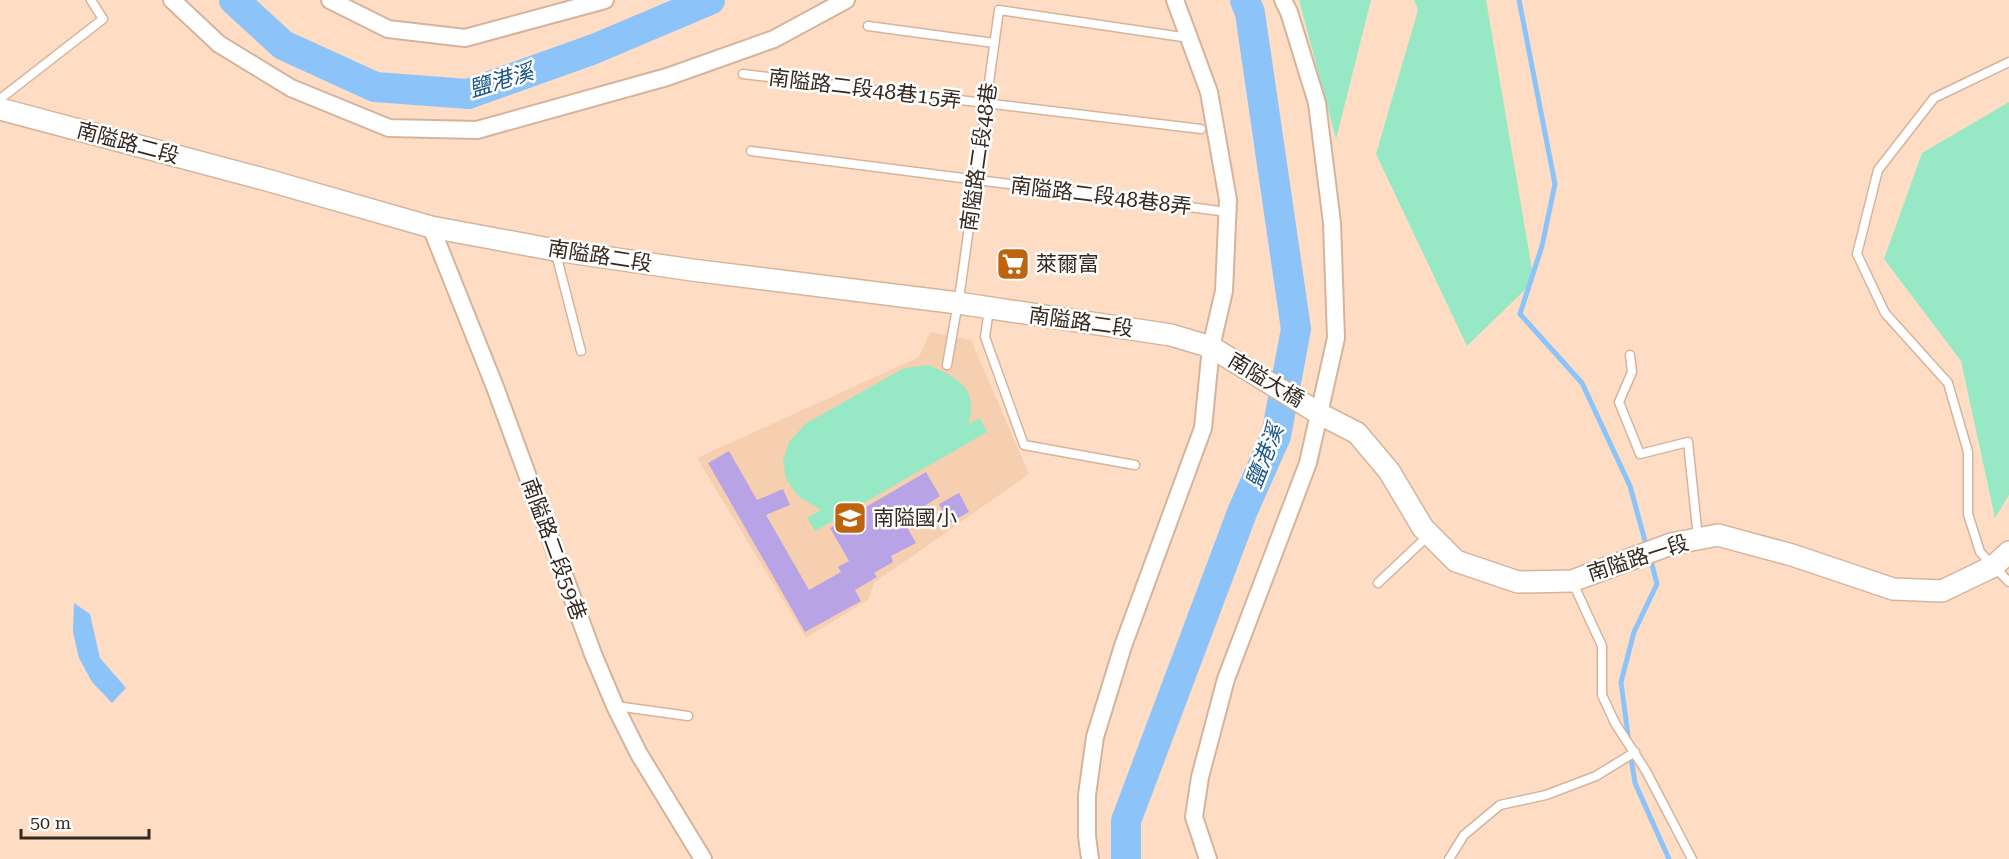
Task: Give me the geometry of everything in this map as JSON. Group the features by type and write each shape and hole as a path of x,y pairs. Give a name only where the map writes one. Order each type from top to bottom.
{"street":[{"path":"172,0 219,44 291,88 389,128 477,130 667,77 774,39 846,0"},
{"path":"330,0 388,29 465,38 604,0"},
{"path":"1090,859 1087,836 1087,795 1095,737 1123,646 1203,428 1211,347 1224,291 1228,200 1209,92 1175,0"},
{"path":"1208,859 1194,817 1200,777 1226,679 1308,463 1336,338 1332,223 1317,103 1290,12 1283,0"},
{"name":"南隘路二段","path":"0,109 267,180 431,227 555,250 692,270 958,303 1171,335 1211,347"},
{"name":"南隘路二段59巷","path":"431,227 495,387 592,654 639,754 703,859"},
{"name":"南隘大橋","path":"1211,347 1320,414"},
{"name":"南隘路一段","path":"1320,414 1357,433 1389,471 1423,528 1456,561 1518,582 1572,581 1671,544 1718,535 1792,555 1893,589 1942,591 2001,559"}],"lane":[{"path":"0,99 103,19 91,0"},
{"name":"南隘路二段48巷","path":"947,365 958,303 999,10 1189,38"},
{"path":"868,26 994,44"},
{"path":"2009,62 1934,98 1878,170 1857,254 1885,314 1948,383 1968,452 1968,514 1980,552 2001,559 2009,582"},
{"name":"南隘路二段48巷15弄","path":"743,74 1201,129"},
{"name":"南隘路二段48巷8弄","path":"751,151 1228,212"},
{"path":"555,250 581,351"},
{"path":"989,309 985,337 1024,445 1135,465"},
{"path":"1630,355 1632,372 1619,402 1640,454 1688,442 1698,538"},
{"path":"1378,583 1430,534"},
{"path":"1572,581 1602,646 1602,694 1615,723 1646,771 1692,859"},
{"path":"615,706 688,716"},
{"path":"1449,859 1464,835 1500,805 1546,795 1596,776 1635,752"}],"shaded area":[{"name":"南隘國小","path":"930,332 971,340 1029,474 874,583 869,599 806,638 697,458 919,357"}],"green space":[{"path":"1299,0 1371,0 1336,139"},
{"path":"1414,0 1486,0 1534,281 1467,346 1376,154 1418,10"},
{"path":"2009,102 2009,495 1995,518 1961,361 1884,259 1922,153"},
{"path":"929,365 950,375 962,384 970,397 969,424 980,418 987,432 815,531 807,518 821,510 798,496 786,479 783,461 789,442 805,424 904,368"}],"water":[{"path":"74,603 90,614 100,658 126,688 112,703 92,682 79,658 73,632"}],"building":[{"path":"729,451 757,500 783,489 790,505 766,515 809,590 841,572 838,567 849,561 830,528 926,472 940,496 903,520 916,543 891,556 893,562 874,573 877,577 855,590 861,601 805,632 708,463"},
{"path":"959,493 969,512 949,523 939,504"}],"waterway":[{"name":"鹽港溪","path":"234,0 283,45 375,87 468,94 594,49 710,0"},
{"name":"鹽港溪","path":"1126,859 1126,821 1243,510 1276,436 1296,329 1250,13 1245,0"},
{"path":"1519,0 1555,184 1542,246 1520,314 1582,383 1630,486 1647,548"},
{"path":"1629,743 1621,682 1634,632 1657,584 1650,557"},
{"path":"1630,752 1635,783 1669,859"}],"place":[{"name":"萊爾富","path":"1013,264"},
{"name":"南隘國小","path":"850,518"}]}
